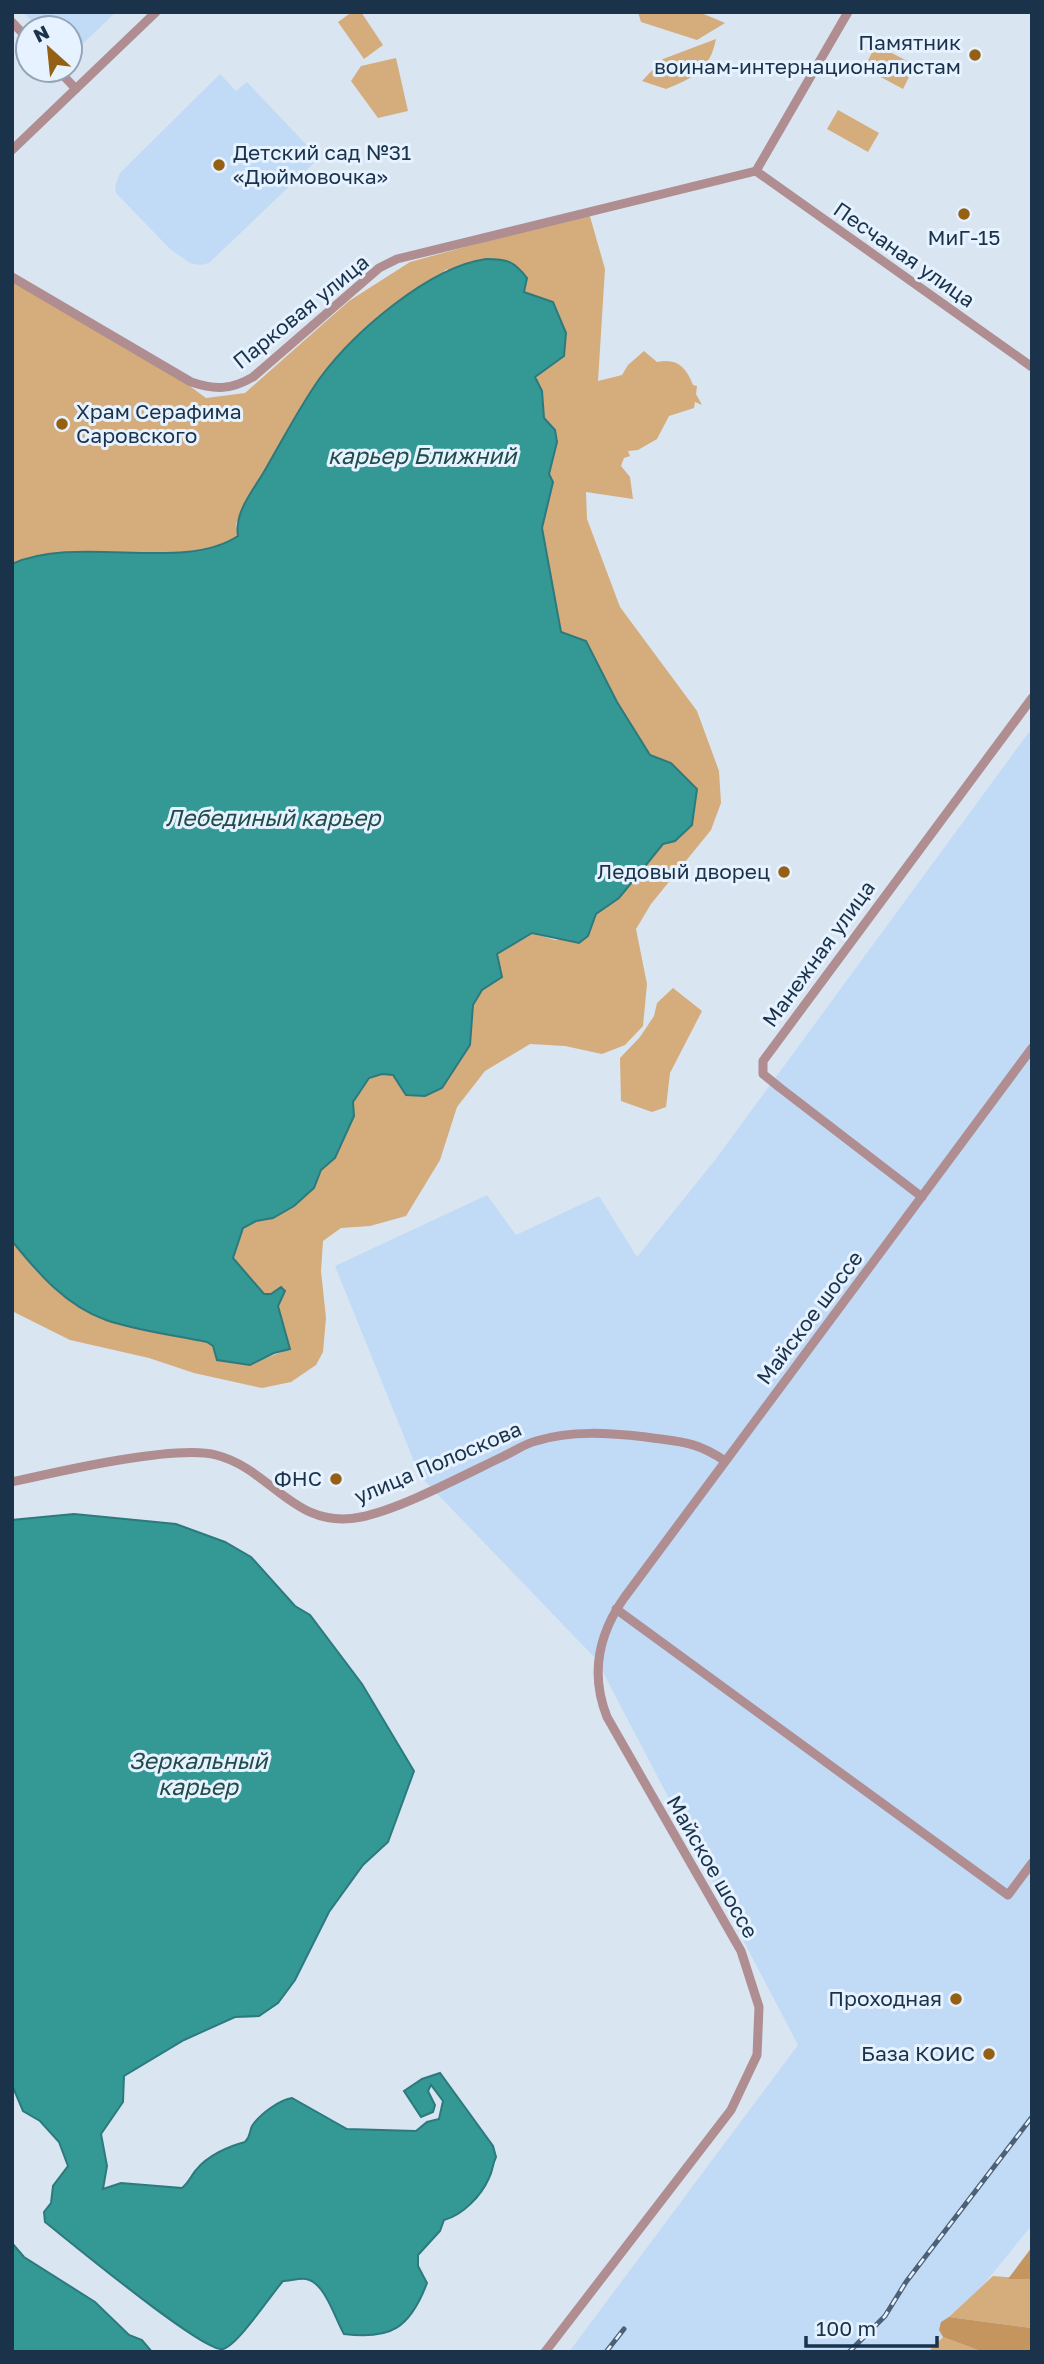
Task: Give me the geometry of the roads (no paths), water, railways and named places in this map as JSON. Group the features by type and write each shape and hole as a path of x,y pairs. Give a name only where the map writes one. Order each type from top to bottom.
{"street":[{"path":"12,150 156,12"},
{"path":"756,171 848,12"},
{"path":"71,84 76,89"},
{"name":"Парковая улица","path":"12,277 191,382 220,389 239,386 253,377 379,268 397,259 756,171"},
{"name":"Песчаная улица","path":"756,171 1032,367"},
{"name":"Манежная улица","path":"922,1197 763,1074 763,1061 1032,698"},
{"name":"Майское шоссе","path":"545,2352 731,2110 757,2055 759,2007 741,1951 624,1750 600,1699 597,1681 600,1642 616,1609 1032,1048"},
{"name":"улица Полоскова","path":"12,1482 59,1471 180,1453 213,1454 249,1471 315,1517 341,1520 380,1511 535,1441 587,1432 702,1446 725,1461"},
{"path":"616,1609 1008,1895 1032,1863"}],"water":[{"name":"Лебединый карьер","path":"486,259 505,261 518,268 527,278 524,292 553,302 566,333 564,356 535,377 542,391 544,418 555,430 557,442 549,474 553,482 542,528 561,632 586,641 617,702 650,755 671,763 697,789 692,825 675,841 663,844 619,898 596,914 588,936 579,943 532,933 497,954 502,977 482,990 473,1005 470,1045 442,1088 425,1096 406,1095 393,1075 382,1074 369,1078 353,1102 354,1116 335,1158 321,1170 314,1188 294,1206 273,1218 256,1221 243,1228 233,1258 264,1294 271,1294 281,1287 285,1291 278,1306 290,1349 274,1353 250,1365 217,1360 213,1346 207,1342 118,1324 78,1306 54,1287 12,1241 12,564 39,556 68,552 188,552 215,547 238,536 239,519 246,502 320,378 352,341 394,304 417,288 441,274"},
{"name":"Зеркальный карьер","path":"74,1514 176,1524 225,1542 251,1557 295,1606 310,1615 362,1684 414,1771 388,1842 363,1865 329,1912 295,1980 278,2003 259,2016 235,2017 184,2040 124,2076 123,2102 101,2134 107,2166 103,2189 121,2183 182,2188 206,2160 245,2142 252,2126 260,2117 276,2105 292,2098 347,2129 416,2131 427,2122 439,2119 443,2101 431,2085 428,2091 435,2105 433,2112 421,2117 404,2091 422,2079 440,2073 493,2146 496,2157 486,2185 476,2198 458,2214 444,2220 440,2231 418,2255 418,2266 427,2283 413,2311 397,2328 374,2335 344,2334 319,2287 306,2279 300,2279 283,2281 229,2346 223,2349 211,2346 165,2316 45,2222 44,2212 51,2203 53,2186 68,2166 59,2142 40,2121 23,2111 12,2085 12,1520"},
{"path":"12,2243 24,2257 95,2302 129,2335 142,2340 152,2352 12,2352"}],"railway":[{"path":"849,2352 885,2316 906,2282 1032,2117"},
{"path":"606,2352 624,2329"}],"place":[{"name":"Памятник воинам-интернационалистам","path":"975,55"},
{"name":"Детский сад №31 «Дюймовочка»","path":"219,165"},
{"name":"МиГ-15","path":"964,214"},
{"name":"Храм Серафима Саровского","path":"62,424"},
{"name":"Ледовый дворец","path":"784,872"},
{"name":"ФНС","path":"336,1479"},
{"name":"Проходная","path":"956,1999"},
{"name":"База КОИС","path":"989,2054"}],"water label":[{"name":"карьер Ближний","path":"422,456"}]}
